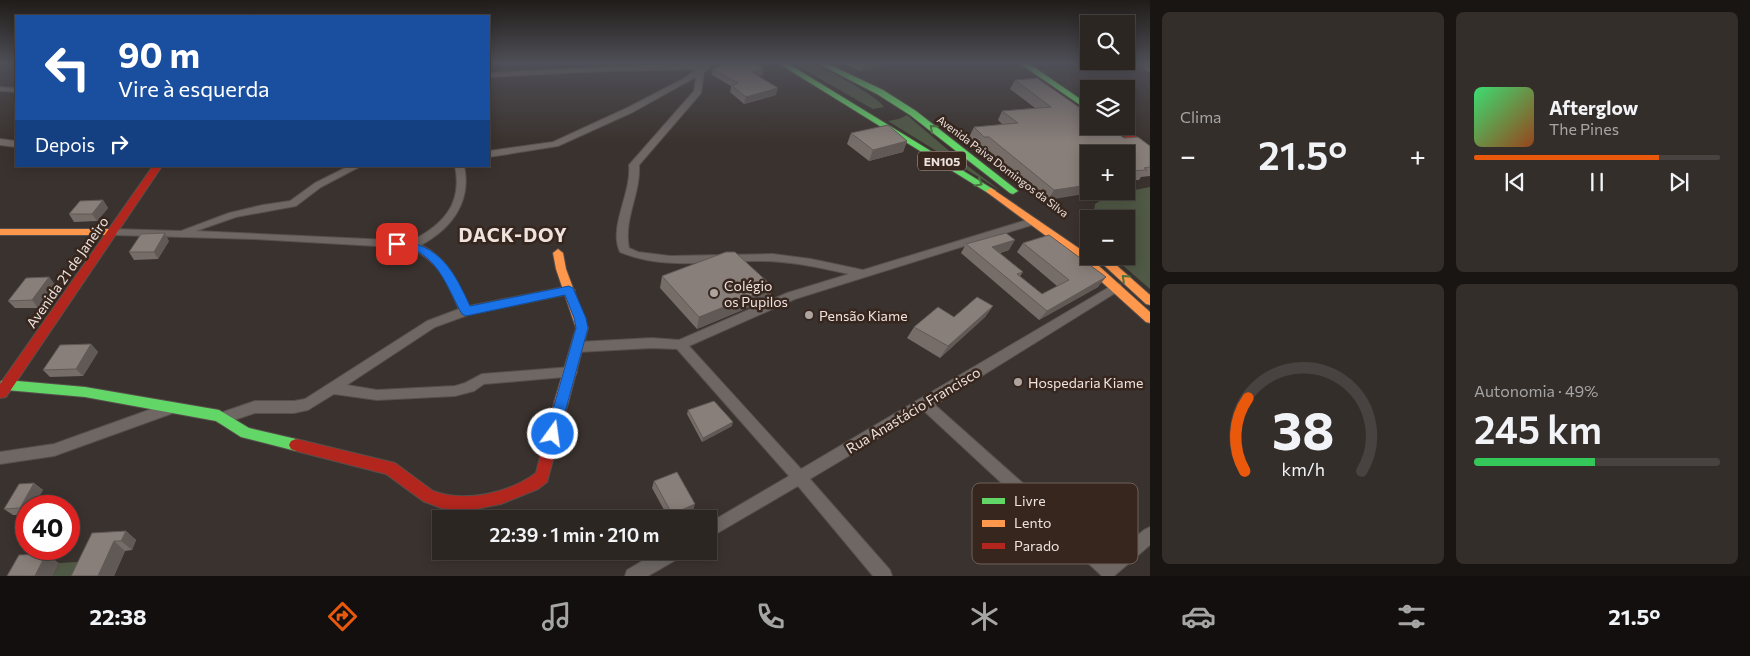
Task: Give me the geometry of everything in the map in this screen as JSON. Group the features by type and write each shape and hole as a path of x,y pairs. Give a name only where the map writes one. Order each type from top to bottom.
{"main road":[{"name":"Avenida Paiva Domingos da Silva","path":"826,90 989,189 1066,244 1150,319"},
{"name":"Avenida Paiva Domingos da Silva","path":"876,90 922,119 975,163 1019,195"},
{"path":"1062,90 1080,103"},
{"path":"848,103 867,111 888,114 894,110 893,105 880,92"},
{"path":"1127,135 1150,151"},
{"name":"Avenida 21 de Janeiro","path":"3,390 157,167"},
{"path":"0,232 113,232"},
{"path":"1075,237 1080,241"},
{"path":"3,390 85,392 174,407 222,418 246,433 390,468 428,496 441,501 466,504 501,497 533,484 542,477 557,416 578,347 582,328 580,318 561,269 558,253"},
{"path":"1109,265 1150,301"}],"street":[{"path":"490,154 555,144 630,110 665,90"},
{"path":"698,90 634,165 635,176 621,234 624,250 630,254 669,259 761,257 796,260 861,273"},
{"path":"0,142 15,144"},
{"path":"180,233 234,215 263,208 293,204 318,185 355,167"},
{"path":"413,245 440,228 458,202 462,190 462,177 459,167"},
{"path":"578,347 652,343 680,345 790,296 1034,221"},
{"path":"113,232 180,233 413,245 434,256 440,263 466,311"},
{"name":"Rua Anastácio Francisco","path":"717,526 925,404 1116,287"},
{"path":"222,418 255,407 294,407 308,404 431,324 466,311 569,290"},
{"path":"680,345 800,478 884,576"},
{"path":"331,388 377,395 455,391 469,387 482,379 571,372"},
{"path":"925,404 1012,483"},
{"path":"0,458 54,450 174,407"},
{"path":"1138,547 1150,535"},
{"path":"642,574 662,560"},
{"path":"1101,564 1111,573 1120,564"}],"green space":[{"path":"840,90 862,90 884,107 873,109"},
{"path":"907,115 961,161 1001,191 888,121"},
{"path":"1150,187 1150,289 1122,265 1135,265 1135,210 1094,210 1095,204 1101,200 1135,200 1135,190"},
{"path":"95,561 88,576 53,576 59,563"}],"building":[{"path":"737,90 771,90 746,97"},
{"path":"1028,90 1054,90 1080,108 1080,135 1138,137 1150,146 1150,167 1144,168 1147,170 1135,171 1135,145 1080,145 1080,186 1054,190 989,137 984,137 974,127 1018,123 1002,111 1051,107"},
{"path":"888,125 907,141 873,150 851,133"},
{"path":"103,200 92,214 69,214 80,201"},
{"path":"165,233 154,252 129,252 141,234"},
{"path":"1006,233 1015,240 992,247 1023,272 1017,274 1042,294 1069,280 1023,243 1049,235 1080,258 1080,265 1090,265 1106,277 1047,311 966,244"},
{"name":"Colégio os Pupilos","path":"726,252 735,252 773,287 699,317 662,276"},
{"path":"49,277 32,300 8,301 26,278"},
{"path":"977,297 993,306 948,346 914,327 938,307 954,317"},
{"path":"91,344 76,369 43,370 60,345"},
{"path":"714,401 733,422 703,438 688,410"},
{"path":"677,472 695,504 681,510 670,510 654,481"},
{"path":"34,483 27,495 15,495 15,508 4,509 19,484"},
{"path":"126,531 121,541 114,541 98,576 71,576 80,560 92,533"},
{"path":"16,560 43,560 35,576 7,576"}],"traffic: fast":[{"path":"826,90 991,191"},
{"path":"876,90 913,113 1013,191"},
{"path":"1062,90 1080,103"},
{"path":"6,385 85,392 219,416 246,433 296,445"}],"traffic: slow":[{"path":"991,191 1076,252 1150,319"},
{"path":"0,232 113,232"},
{"path":"558,253 561,269 582,328 561,403"},
{"path":"1109,265 1150,301"}],"traffic: jam":[{"path":"1127,135 1150,151"},
{"path":"1,393 157,167"},
{"path":"296,445 390,468 428,496 441,501 466,504 501,497 533,484 542,477 561,403"}],"place":[{"name":"Colégio os Pupilos","path":"714,293"},
{"name":"Pensão Kiame","path":"809,315"},
{"name":"Hospedaria Kiame","path":"1018,382"}],"district":[{"name":"DACK-DOY","path":"513,234"}],"route":[{"path":"397,244 413,245 434,256 456,290 466,311 569,290 582,328 553,434"}]}
